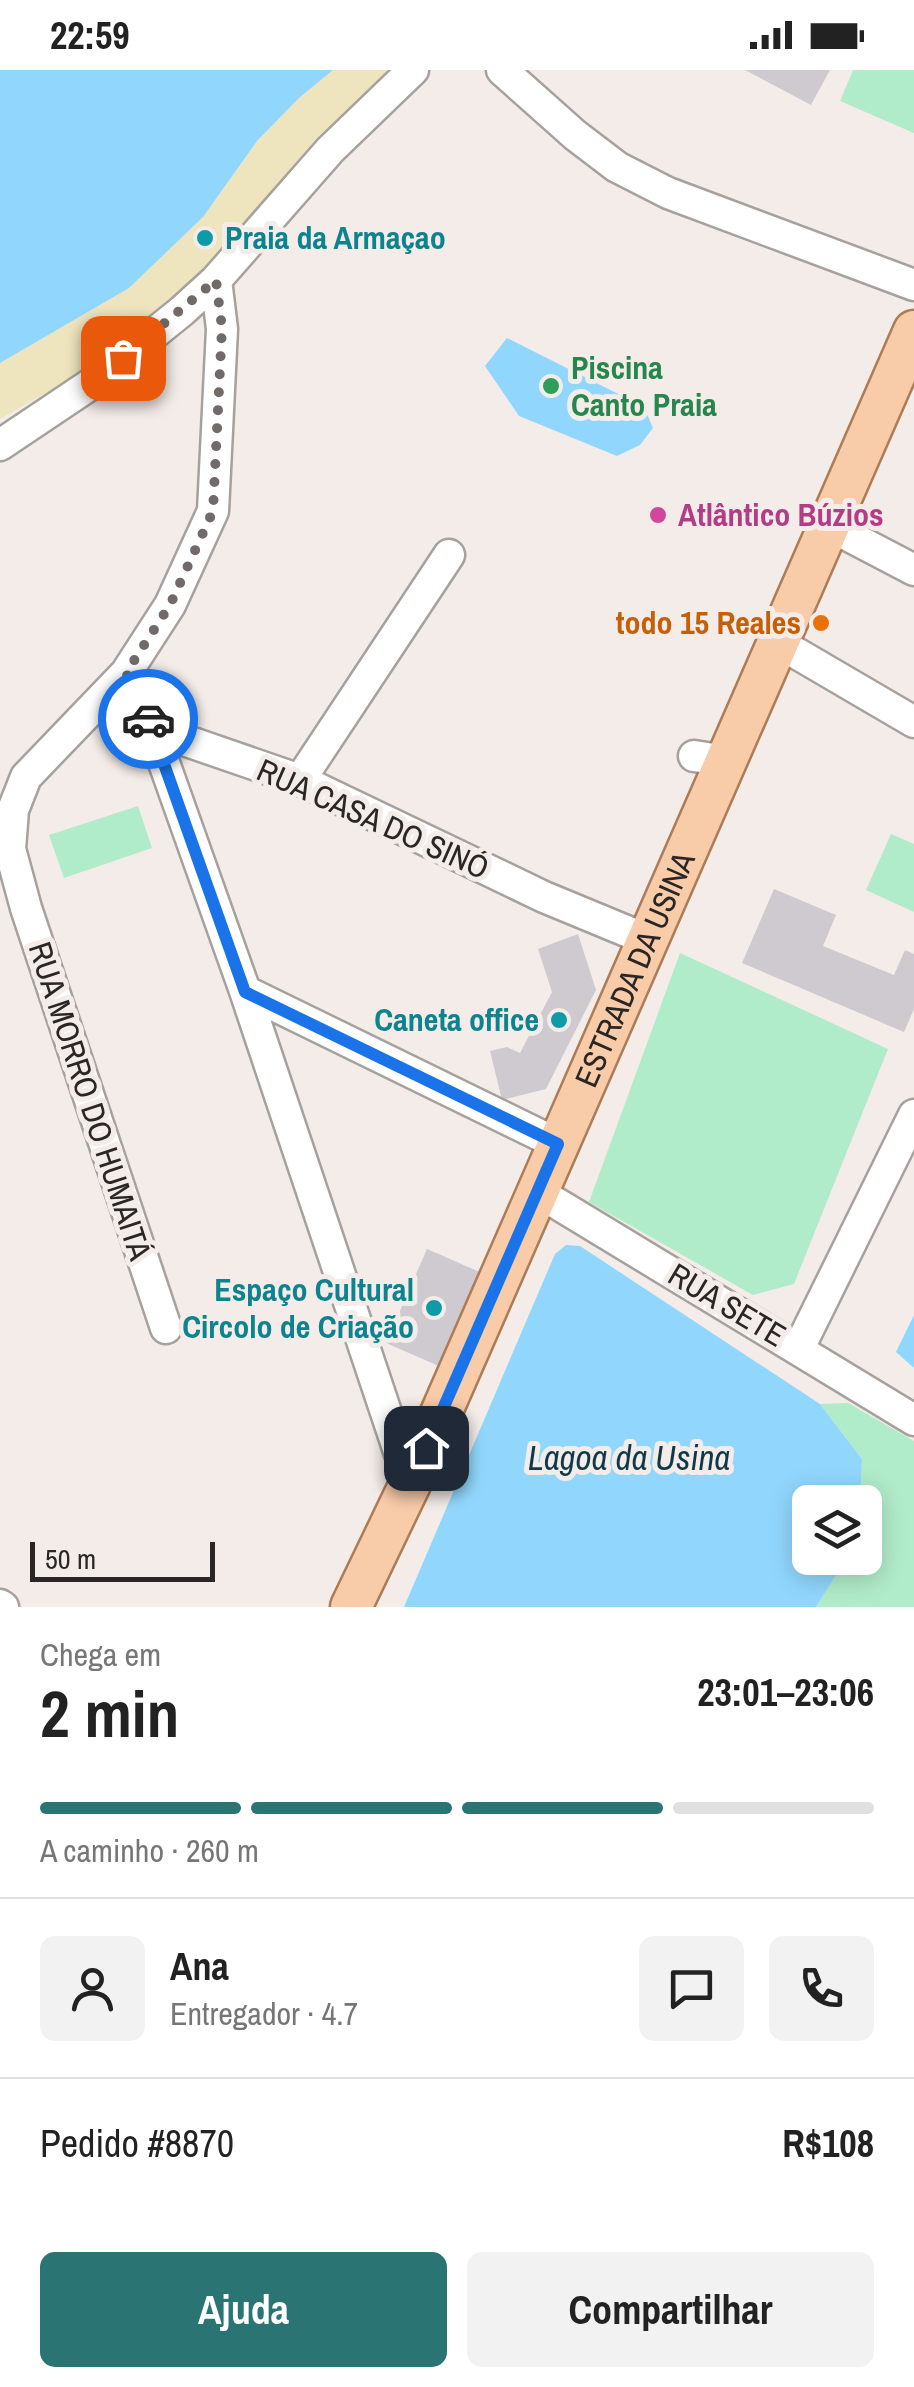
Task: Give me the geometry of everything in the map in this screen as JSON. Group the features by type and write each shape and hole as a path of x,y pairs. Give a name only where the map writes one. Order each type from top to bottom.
{"main road":[{"name":"ESTRADA DA USINA","path":"351,1607 410,1484 648,940 711,758 778,642 914,331"}],"street":[{"path":"0,444 94,382 216,280 330,150 413,70"},
{"path":"502,70 617,167 668,192 914,285"},
{"name":"RUA MORRO DO HUMAITÁ","path":"166,1328 26,908 10,849 13,810 26,778 126,673 170,605 213,511 222,348 216,280"},
{"path":"830,526 914,570"},
{"path":"300,780 449,555"},
{"path":"778,642 914,722"},
{"path":"126,673 152,729 245,992 410,1484"},
{"name":"RUA CASA DO SINÓ","path":"152,729 300,780 544,898 648,940"},
{"path":"245,992 558,1144"},
{"path":"799,1348 914,1115"},
{"name":"RUA SETE","path":"538,1192 914,1420"}],"green space":[{"path":"853,70 914,70 914,133 840,101"},
{"path":"138,806 152,848 64,878 49,835"},
{"path":"891,834 914,844 914,912 866,890"},
{"path":"680,953 888,1049 794,1284 753,1295 589,1202"},
{"path":"848,1403 914,1441 914,1607 816,1607 836,1575 882,1575 882,1485 861,1485 862,1459 820,1404"}],"sand":[{"name":"Praia da Armaçao","path":"333,70 393,70 316,139 212,260 136,333 0,419 0,363 129,288 203,217 257,141"}],"water":[{"path":"0,70 333,70 257,141 203,217 129,288 0,363"},
{"name":"Piscina Canto Praia","path":"507,338 644,407 653,428 640,445 617,456 519,416 485,366"},
{"name":"Lagoa da Usina","path":"566,1245 580,1246 820,1404 862,1459 861,1485 792,1485 792,1575 836,1575 816,1607 404,1607 555,1254"},
{"path":"914,1315 914,1368 896,1352"}],"building":[{"path":"745,70 830,70 811,105"},
{"path":"774,889 836,915 823,946 894,975 905,950 914,954 914,1009 904,1032 742,963"},
{"name":"Caneta office","path":"578,934 596,990 546,1089 502,1100 490,1051 507,1047 520,1053 552,992 538,949"},
{"name":"Espaço Cultural Circolo de Criação","path":"427,1249 482,1273 441,1367 386,1343"}],"way so far":[{"path":"123,358 216,280 222,328 213,511 170,605 126,673 148,719"}],"place":[{"name":"Praia da Armaçao","path":"205,238"},
{"name":"Piscina Canto Praia","path":"551,386"},
{"name":"Atlântico Búzios","path":"658,515"},
{"name":"todo 15 Reales","path":"821,623"},
{"name":"Caneta office","path":"559,1020"},
{"name":"Espaço Cultural Circolo de Criação","path":"434,1308"}],"route":[{"path":"148,719 245,992 558,1144 426,1448"}]}
